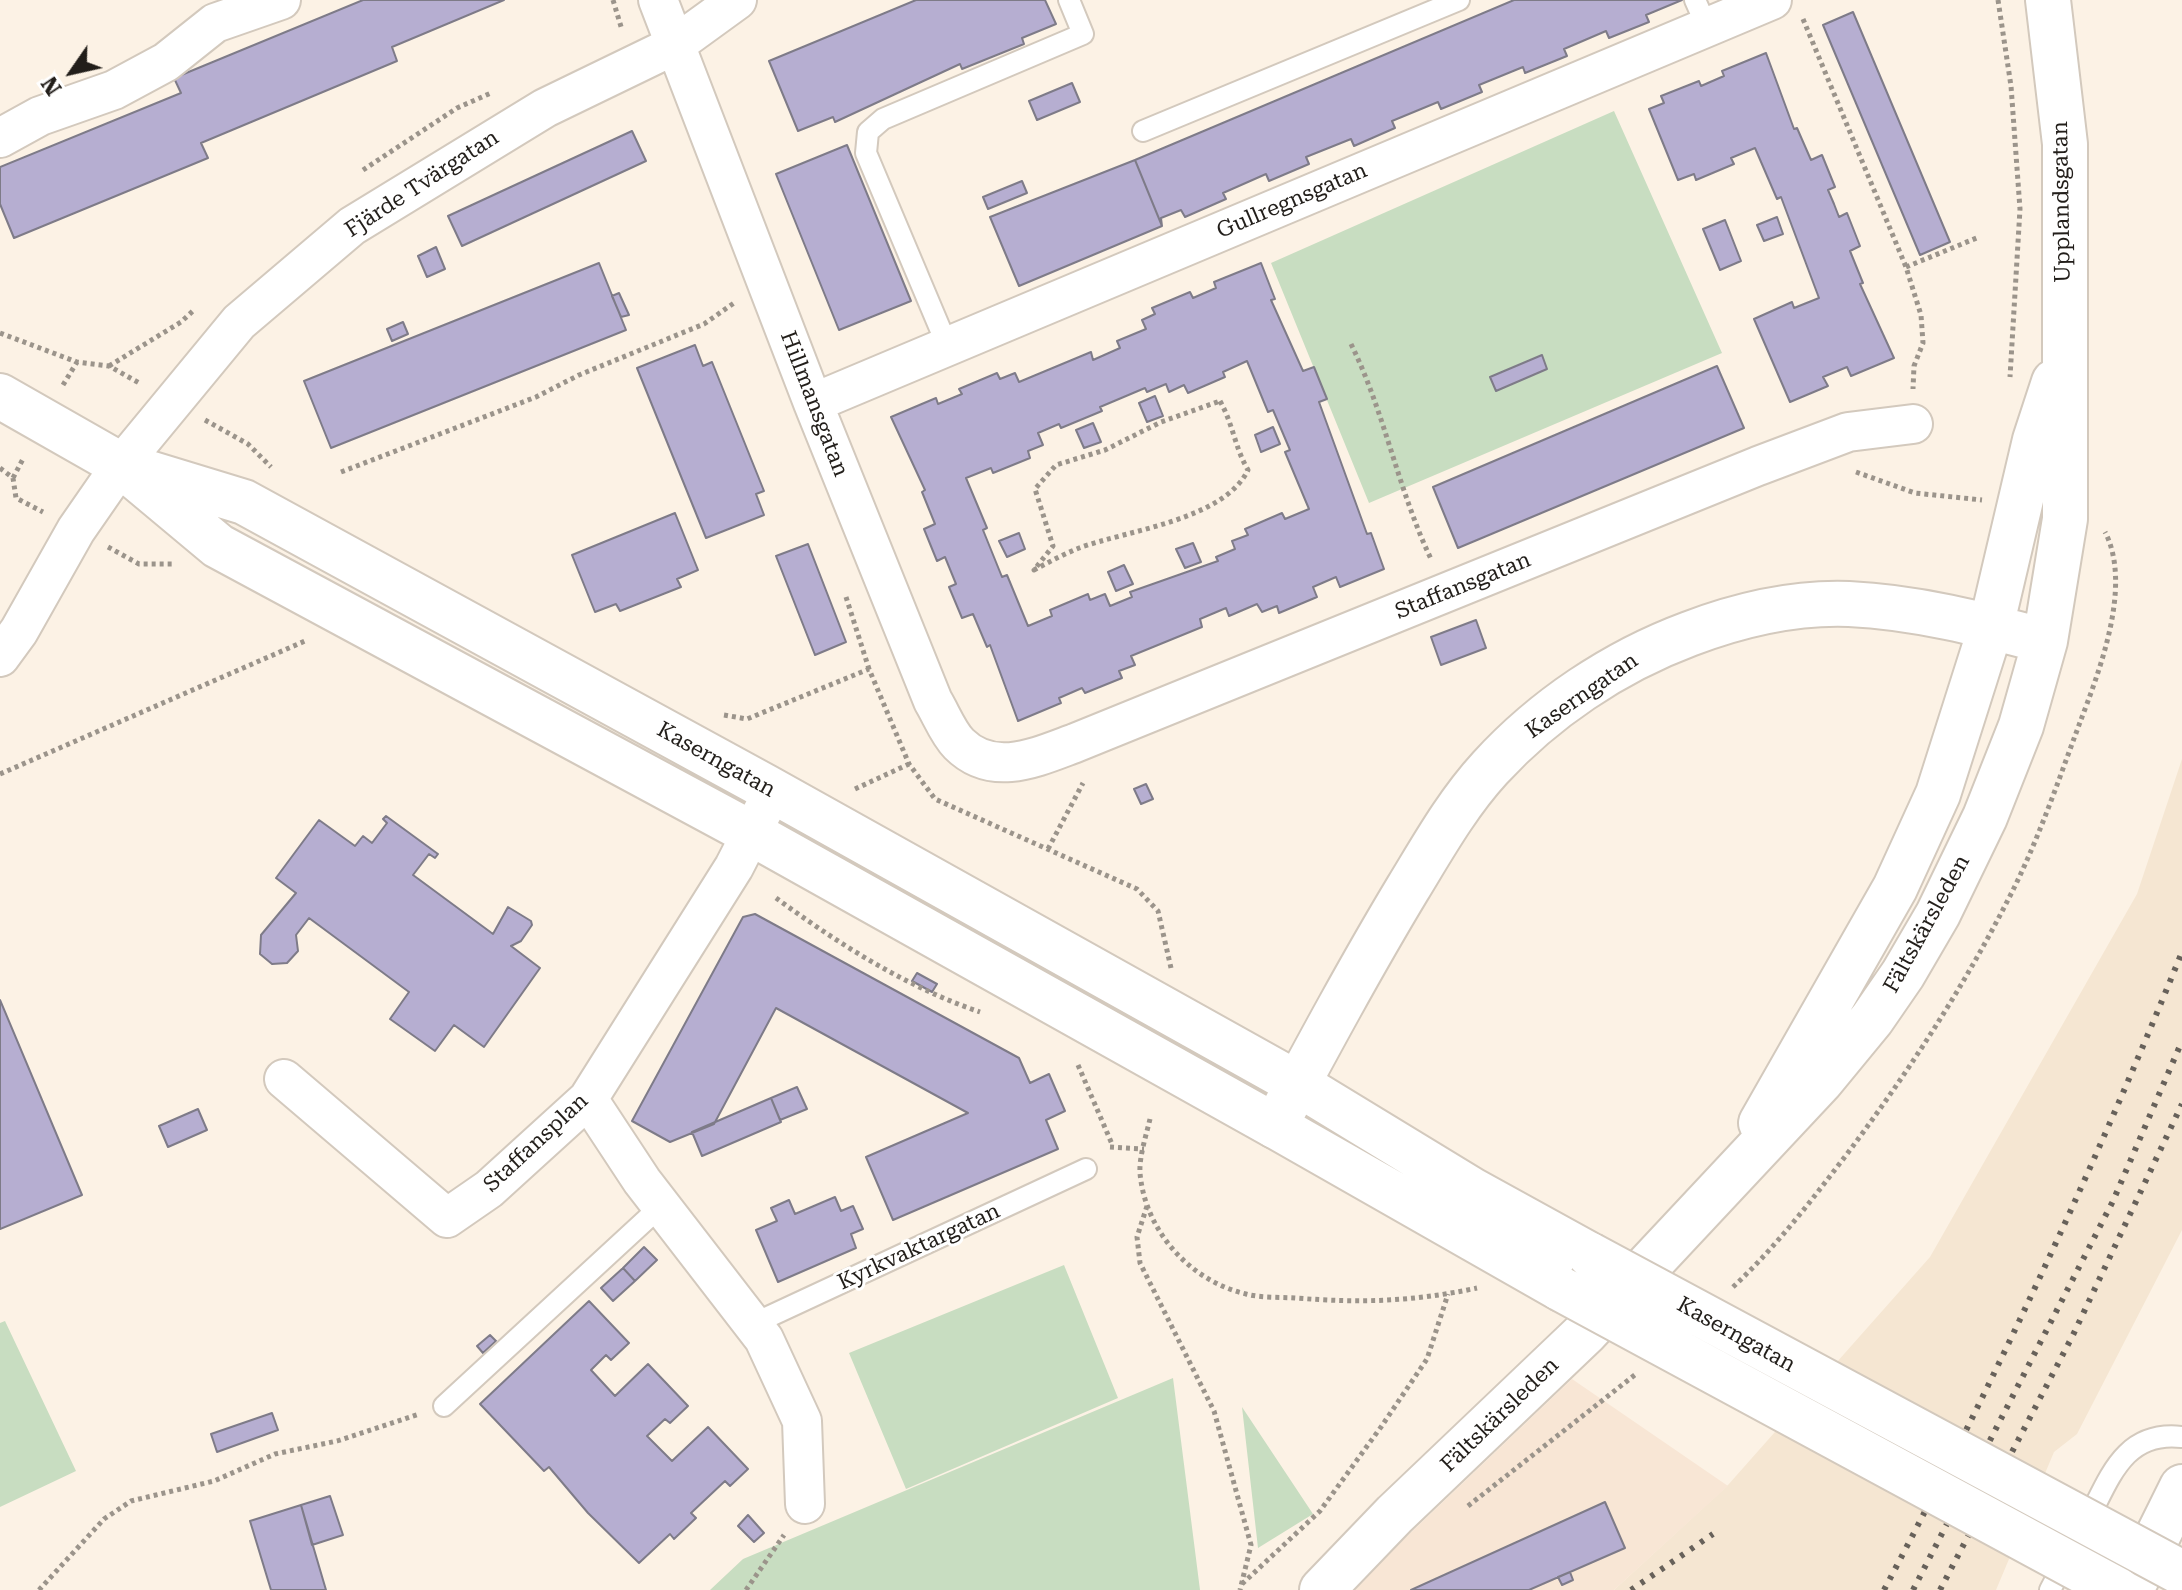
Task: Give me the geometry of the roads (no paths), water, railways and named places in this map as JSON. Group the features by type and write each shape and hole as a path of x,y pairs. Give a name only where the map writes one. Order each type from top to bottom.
{"main road":[{"name":"Upplandsgatan","path":"2045,641 2065,519 2067,450 2063,357 2065,144 2048,0"},
{"name":"Upplandsgatan","path":"1991,627 2035,440 2063,357"},
{"name":"Kaserngatan","path":"0,396 121,465 218,546 751,833 1561,1289 2118,1590"},
{"name":"Kaserngatan","path":"121,465 244,502 773,791 1298,1084 1472,1190 1894,1422 2182,1573"},
{"name":"Kaserngatan","path":"1275,1126 1387,923 1462,803 1522,736 1592,683 1633,657 1697,631 1755,614 1848,604 1958,618 2045,641"},
{"name":"Fältskärsleden","path":"1739,1165 1793,1062 1834,998 1895,888 1938,794 1991,627"},
{"name":"Fältskärsleden","path":"1322,1590 1395,1514 1586,1332 1739,1165 1821,1081 1872,1019 1938,914 1985,817 2016,739 2045,641"},
{"path":"2131,1590 2182,1487"}],"street":[{"path":"0,138 40,116 127,83 166,62 215,23 281,0"},
{"name":"Hillmansgatan","path":"658,0 813,403 933,701 958,744 983,760 1017,764"},
{"name":"Fjärde Tvärgatan","path":"0,657 19,631 76,530 121,465 239,322 352,226 545,108 675,45 737,0"},
{"name":"Gullregnsgatan","path":"813,403 1701,14 1786,7"},
{"name":"Staffansgatan","path":"1017,764 1848,432 1913,424"},
{"name":"Staffansplan","path":"284,1079 447,1218 489,1189 588,1099 734,867 773,791"},
{"path":"588,1099 661,1206 764,1339 802,1421 805,1504"}],"lane":[{"path":"947,345 866,153 868,132 883,119 1083,34 1069,0"},
{"path":"1143,131 1459,0"},
{"name":"Kyrkvaktargatan","path":"753,1324 1086,1169"},
{"path":"444,1406 661,1206"},
{"path":"2050,1590 2123,1456 2145,1439 2165,1435 2182,1437"}],"railway":[{"path":"1884,1590 2041,1275 2182,952"},
{"path":"1913,1590 2113,1201 2182,1041"},
{"path":"1940,1590 2073,1335 2182,1104"},
{"path":"1631,1590 1713,1534"}]}
